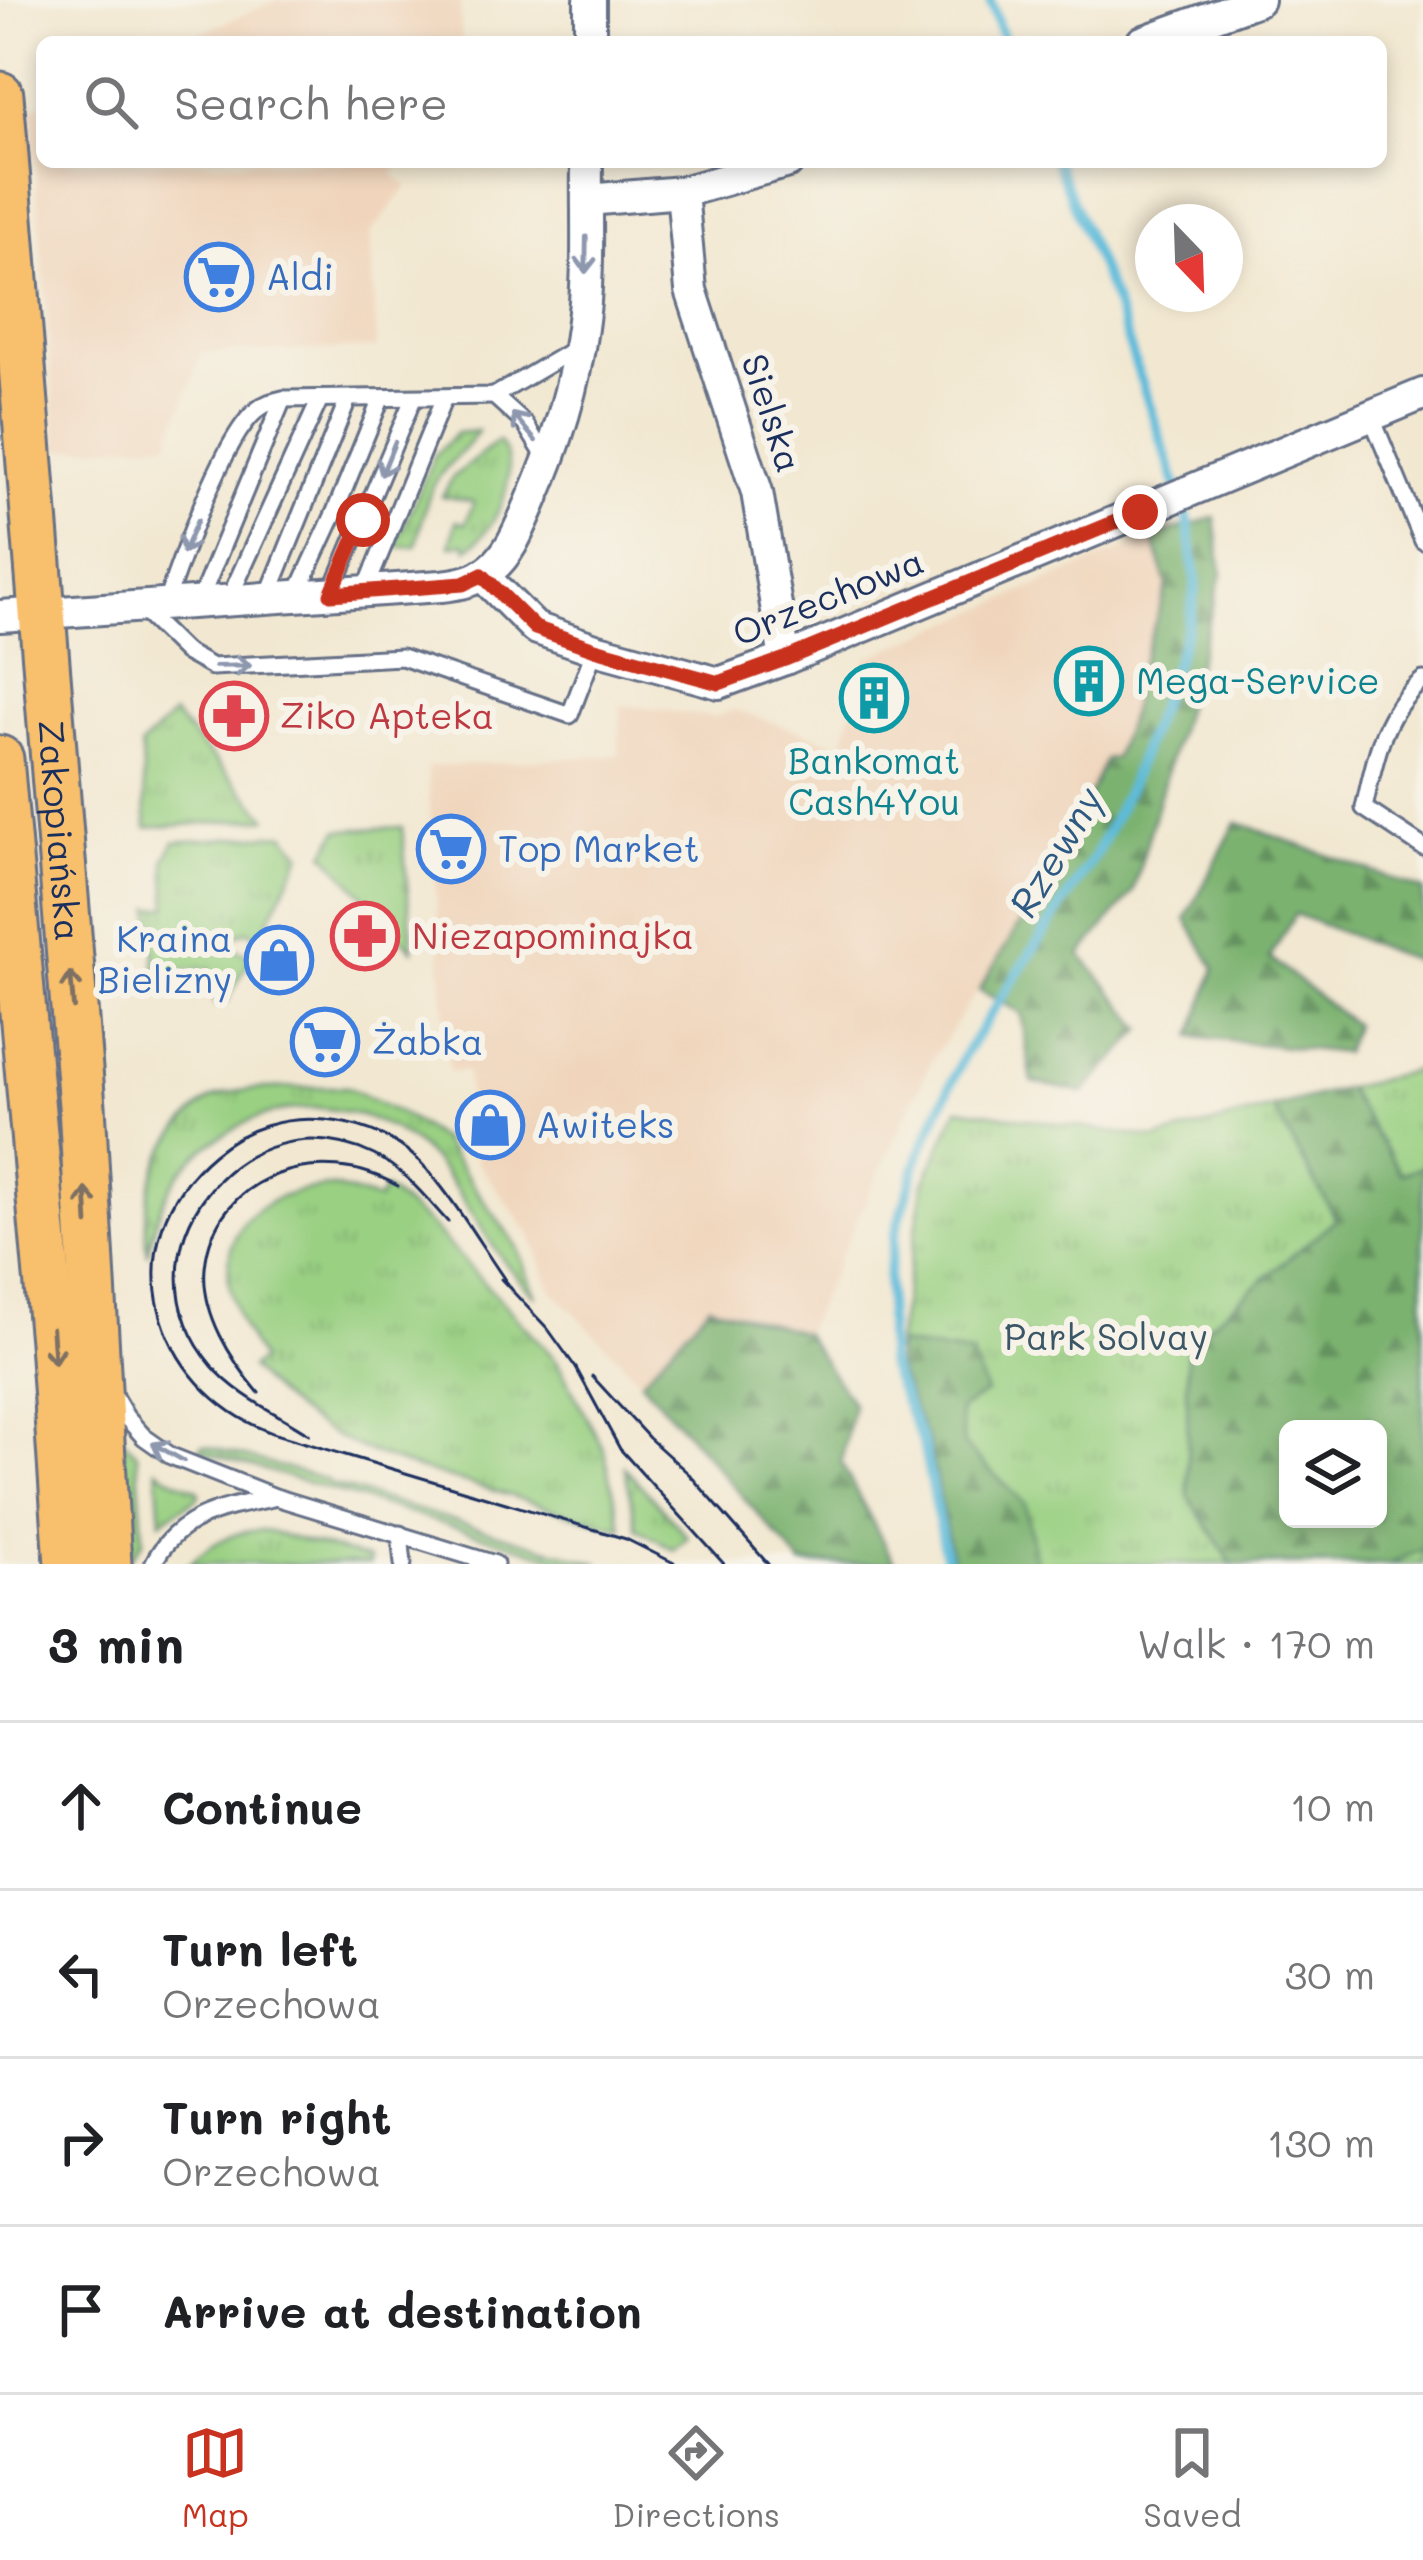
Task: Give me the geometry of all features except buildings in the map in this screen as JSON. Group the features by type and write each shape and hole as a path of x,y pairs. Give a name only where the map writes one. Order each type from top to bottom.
{"main road":[{"name":"Zakopiańska","path":"0,95 20,614 82,1106 108,1564"},
{"name":"Zakopiańska","path":"0,759 51,1319 68,1564"}],"street":[{"path":"590,0 590,36"},
{"path":"1159,36 1258,0"},
{"path":"20,614 463,584 495,565 511,544 549,462 565,410 585,299 587,168"},
{"path":"586,200 682,192 767,168"},
{"name":"Sielska","path":"682,192 692,290 757,492 785,659"},
{"name":"Orzechowa","path":"482,575 535,628 719,683 1423,394"}],"lane":[{"path":"579,347 494,396 283,400 257,409 233,440 181,558 152,606 184,652 212,667 402,657 570,715 595,649"},
{"path":"494,396 524,424 549,462"},
{"path":"282,598 334,514 381,398"},
{"path":"364,591 444,398"},
{"path":"213,602 320,399"},
{"path":"282,598 348,399"},
{"path":"331,594 413,399"},
{"path":"213,602 283,400"},
{"path":"1371,416 1423,541"},
{"path":"1423,680 1400,700 1388,720 1364,808 1423,847"},
{"path":"95,1365 126,1417 158,1449 275,1497 495,1564"},
{"path":"153,1564 163,1544 194,1520 215,1510 275,1497"},
{"path":"400,1534 403,1564"}],"shaded area":[{"path":"278,0 460,0 462,36 194,36"},
{"path":"36,106 36,168 398,168 393,175 408,186 370,234 377,348 202,353 169,442 57,450 31,108"},
{"path":"1152,537 1166,585 1114,759 1104,759 1048,881 932,1060 804,1333 709,1305 641,1381 551,1289 531,1235 476,1161 466,1071 449,1072 427,767 619,755 621,705 714,717 735,710 842,745 867,658"}],"green space":[{"path":"478,431 434,485 416,546 395,547 434,456 457,433"},
{"path":"498,441 508,468 496,515 467,549 465,543 450,546 456,521 465,524 474,502 442,496 453,477"},
{"path":"1215,517 1222,574 1133,892 1081,955 1143,1029 1083,1093 1032,1082 1021,1013 979,990 1051,881 1105,759 1114,758 1167,586 1153,537"},
{"path":"173,715 269,818 147,828 141,746"},
{"path":"1236,822 1423,890 1423,964 1295,914 1270,958 1354,1025 1344,1053 1192,1037 1215,968 1186,919"},
{"path":"402,827 413,950 325,853 339,830"},
{"path":"285,834 302,854 260,937 247,931 228,939 226,945 251,957 226,1003 215,1004 210,968 156,972 151,908 168,907 165,860 174,842"},
{"name":"Park Solvay","path":"1423,1068 1423,1564 953,1564 929,1445 896,1367 896,1344 924,1183 958,1108 1156,1139"},
{"path":"347,1087 441,1140 516,1245 536,1297 504,1262 435,1162 416,1145 368,1118 323,1108 262,1116 202,1150 167,1194 148,1255 146,1216 152,1179 168,1146 202,1105 244,1091"},
{"path":"1346,1088 1401,1173 1423,1167 1423,1549 1390,1564 1232,1564 1188,1496 1187,1343 1336,1219 1273,1108"},
{"path":"333,1187 378,1200 384,1189 429,1224 557,1361 604,1450 622,1528 358,1447 303,1416 250,1368 261,1360 232,1298 228,1269 232,1244 245,1222 265,1205 295,1193"},
{"path":"709,1305 804,1333 853,1404 841,1463 895,1564 802,1564 641,1381"},
{"path":"896,1344 971,1354 986,1393 959,1410 964,1445 1025,1504 1036,1564 953,1564 929,1445 896,1367"},
{"path":"121,1437 137,1454 143,1541 130,1558 128,1558"},
{"path":"203,1445 600,1564 576,1564 199,1450"},
{"path":"625,1468 688,1537 674,1550 637,1528"},
{"path":"157,1469 200,1493 161,1521"},
{"path":"263,1530 369,1559 370,1564 189,1564 223,1540"}],"waterway":[{"name":"Rzewny","path":"990,0 1002,36"},
{"name":"Rzewny","path":"947,1564 923,1444 888,1363 888,1277 895,1234 920,1153 964,1055 1096,854 1129,787 1182,643 1196,581 1188,520 1115,303 1059,168"}],"tram line":[{"path":"513,1291 450,1199 409,1152 369,1130 325,1120 266,1126 214,1154 182,1189 162,1228 155,1268 159,1309 173,1348 198,1383 231,1412 272,1433 626,1539 676,1564"},
{"path":"309,1434 222,1377 186,1322 178,1276 186,1232 207,1194 239,1163 279,1145 325,1141 374,1155 396,1168 448,1222"},
{"path":"259,1393 229,1351 213,1319 205,1285 213,1235 228,1208 250,1188 306,1167 369,1173 398,1186"},
{"path":"501,1279 548,1329 576,1368 620,1449 724,1564"},
{"path":"592,1376 689,1474 768,1564"}],"place":[{"name":"Aldi","path":"219,277"},
{"name":"Mega-Service","path":"1089,681"},
{"name":"Bankomat Cash4You","path":"874,698"},
{"name":"Ziko Apteka","path":"234,716"},
{"name":"Top Market","path":"451,849"},
{"name":"Niezapominajka","path":"365,936"},
{"name":"Kraina Bielizny","path":"279,960"},
{"name":"Żabka","path":"325,1042"},
{"name":"Awiteks","path":"490,1125"}],"route":[{"path":"363,520 331,594 463,584 482,575 535,628 719,683 1140,512"}]}
